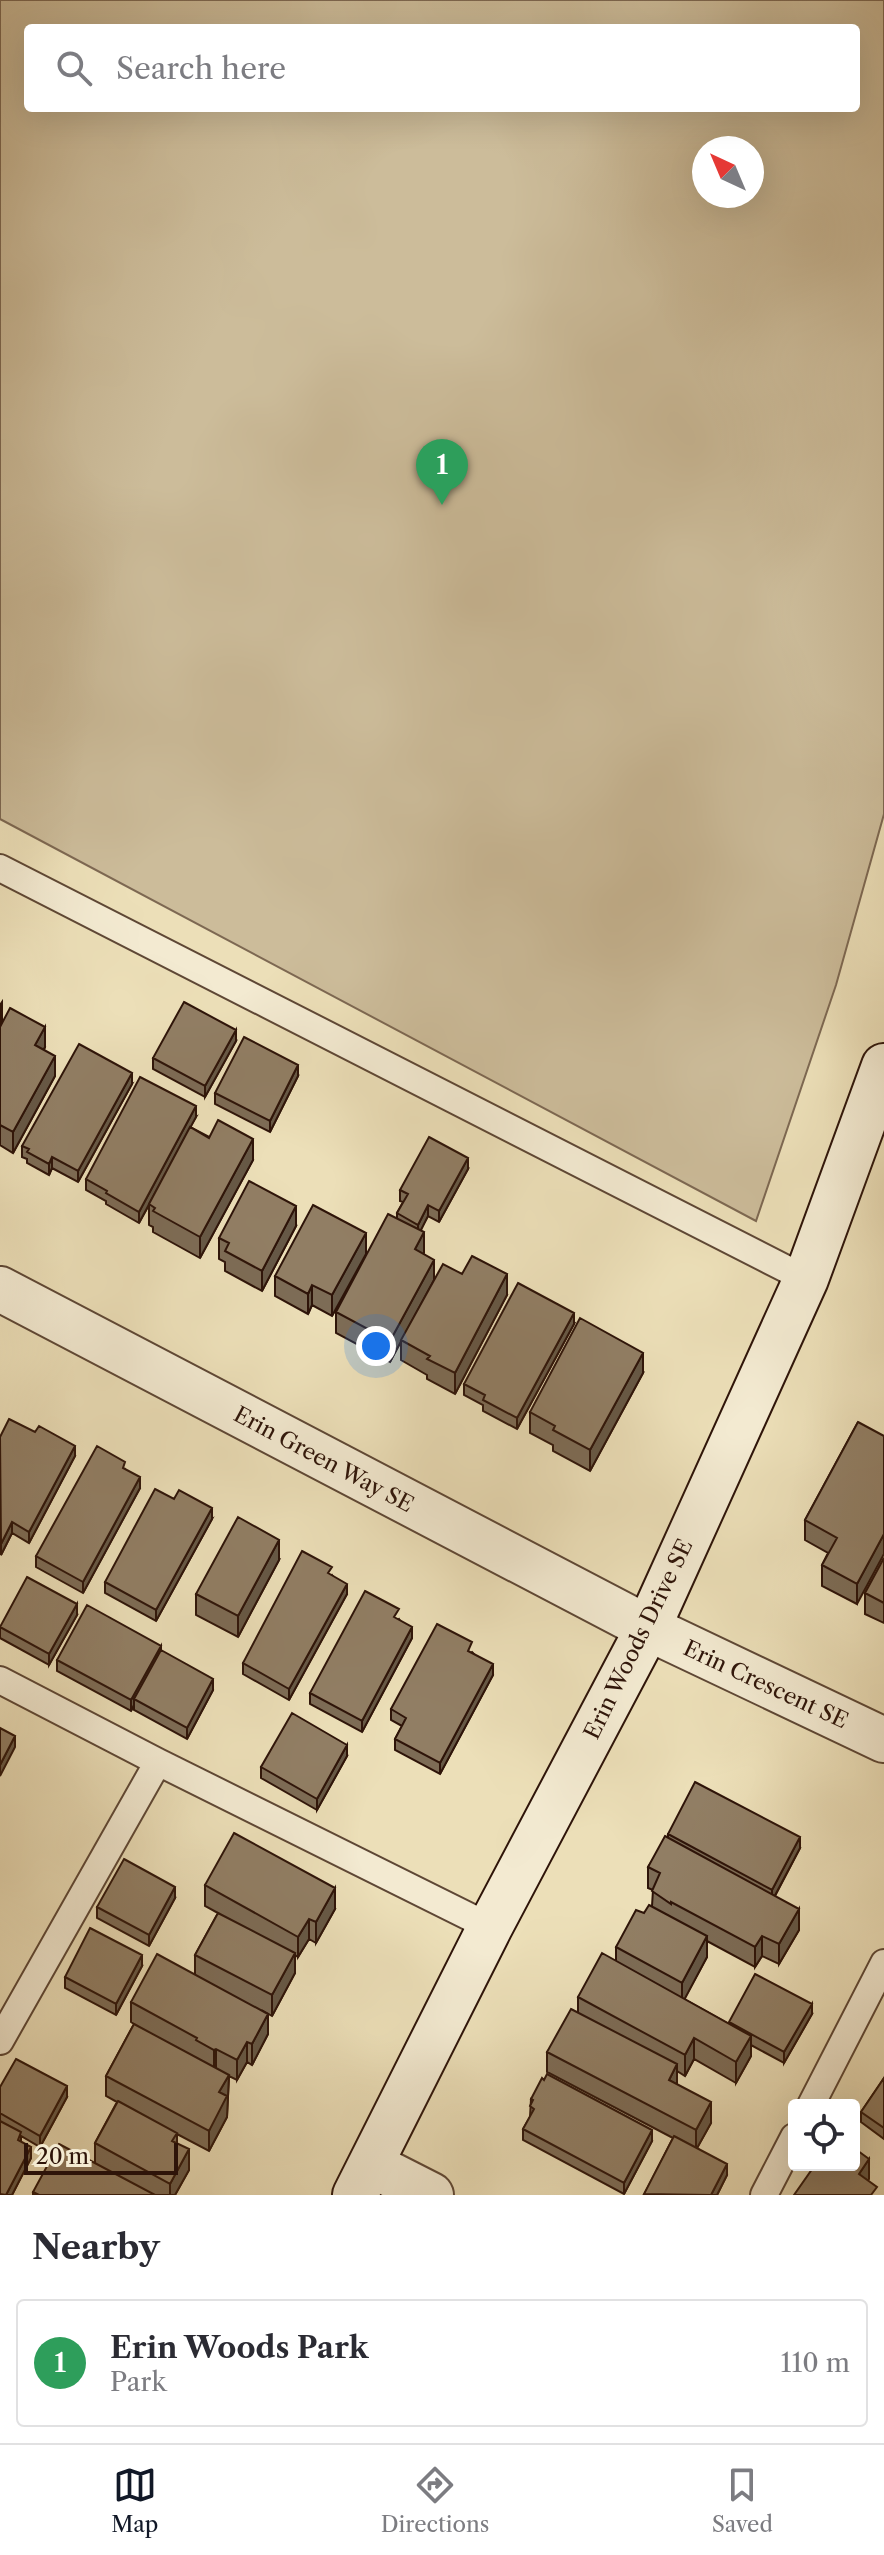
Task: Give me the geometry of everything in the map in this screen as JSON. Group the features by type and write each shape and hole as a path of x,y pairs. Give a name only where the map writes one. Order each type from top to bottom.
{"street":[{"name":"Erin Woods Drive SE","path":"363,2180 490,1927 648,1628 806,1279 884,1066"},
{"name":"Erin Green Way SE","path":"0,1289 648,1628"},
{"name":"Erin Crescent SE","path":"648,1628 884,1740"},
{"path":"363,2180 431,2195"}],"lane":[{"path":"0,868 806,1279"},
{"path":"0,1680 490,1927"},
{"path":"0,2041 158,1762"},
{"path":"814,2099 884,1963"},
{"path":"764,2195 788,2149"}],"shaded area":[{"path":"0,0 884,0 884,814 836,985 756,1221 0,819"}],"building":[{"path":"184,1002 236,1030 205,1086 153,1058"},
{"path":"10,1008 45,1027 35,1045 55,1056 13,1132 0,1125 0,1027"},
{"path":"244,1037 298,1065 270,1121 215,1093"},
{"path":"79,1044 132,1073 78,1171 52,1157 49,1164 22,1146"},
{"path":"140,1077 196,1106 139,1212 86,1179"},
{"path":"218,1120 253,1139 200,1237 153,1211 155,1208 149,1204 190,1127 209,1138"},
{"path":"429,1137 468,1158 439,1211 428,1205 418,1225 397,1213 408,1194 400,1190"},
{"path":"249,1181 296,1206 262,1271 225,1251 229,1243 219,1238"},
{"path":"313,1205 366,1233 332,1295 312,1285 308,1294 275,1276"},
{"path":"388,1214 424,1232 415,1249 434,1260 390,1341 336,1312"},
{"path":"472,1256 507,1274 455,1373 427,1359 430,1356 401,1340 443,1264 462,1274"},
{"path":"518,1283 574,1313 517,1418 483,1400 485,1395 464,1384"},
{"path":"580,1318 643,1353 590,1450 553,1430 555,1426 530,1412"},
{"path":"9,1419 35,1432 39,1426 75,1446 29,1532 12,1522 1,1544 0,1437"},
{"path":"858,1422 884,1436 884,1534 857,1584 822,1565 837,1538 805,1520"},
{"path":"97,1446 125,1462 123,1468 140,1477 83,1582 36,1556"},
{"path":"155,1489 174,1499 179,1490 212,1508 156,1610 105,1582"},
{"path":"238,1517 279,1540 238,1616 196,1594"},
{"path":"302,1551 332,1567 328,1573 347,1584 289,1689 243,1663"},
{"path":"884,1558 884,1603 865,1593"},
{"path":"27,1577 77,1604 49,1654 0,1627"},
{"path":"365,1591 399,1609 394,1617 412,1627 362,1721 310,1693"},
{"path":"87,1605 161,1646 131,1700 57,1660"},
{"path":"437,1624 472,1642 468,1651 493,1664 440,1763 395,1739 406,1718 391,1709"},
{"path":"161,1650 213,1679 187,1728 134,1699"},
{"path":"292,1713 347,1745 317,1799 261,1767"},
{"path":"0,1728 15,1736 0,1765"},
{"path":"695,1782 800,1837 772,1890 668,1834"},
{"path":"234,1833 335,1888 316,1922 309,1919 298,1937 205,1885"},
{"path":"665,1836 799,1909 779,1944 762,1936 755,1947 652,1891 660,1873 648,1867"},
{"path":"124,1859 175,1887 149,1935 97,1907"},
{"path":"649,1905 707,1936 682,1983 616,1947 636,1910 644,1913"},
{"path":"218,1913 295,1953 272,1995 195,1955"},
{"path":"90,1928 142,1955 116,2004 65,1977"},
{"path":"602,1953 751,2036 736,2062 694,2038 685,2055 578,1997"},
{"path":"157,1954 268,2014 252,2044 247,2042 237,2060 131,2002"},
{"path":"755,1974 812,2004 784,2052 729,2022"},
{"path":"571,2009 677,2064 669,2080 711,2102 696,2130 547,2052"},
{"path":"134,2024 229,2075 219,2092 227,2096 209,2131 106,2076"},
{"path":"16,2059 67,2086 40,2136 0,2113 0,2087"},
{"path":"547,2074 652,2130 624,2183 523,2129 534,2109 530,2106 531,2099"},
{"path":"884,2078 884,2128 861,2112"},
{"path":"118,2101 177,2133 172,2141 189,2149 170,2184 95,2143"},
{"path":"0,2121 21,2132 18,2140 31,2147 6,2195 0,2194"},
{"path":"674,2136 727,2164 711,2195 644,2194"},
{"path":"59,2144 155,2195 39,2195 33,2192"},
{"path":"860,2152 869,2159 859,2174 877,2187 871,2195 794,2195 811,2171 860,2171"}],"place":[{"name":"Erin Woods Park","path":"442,505"}]}
